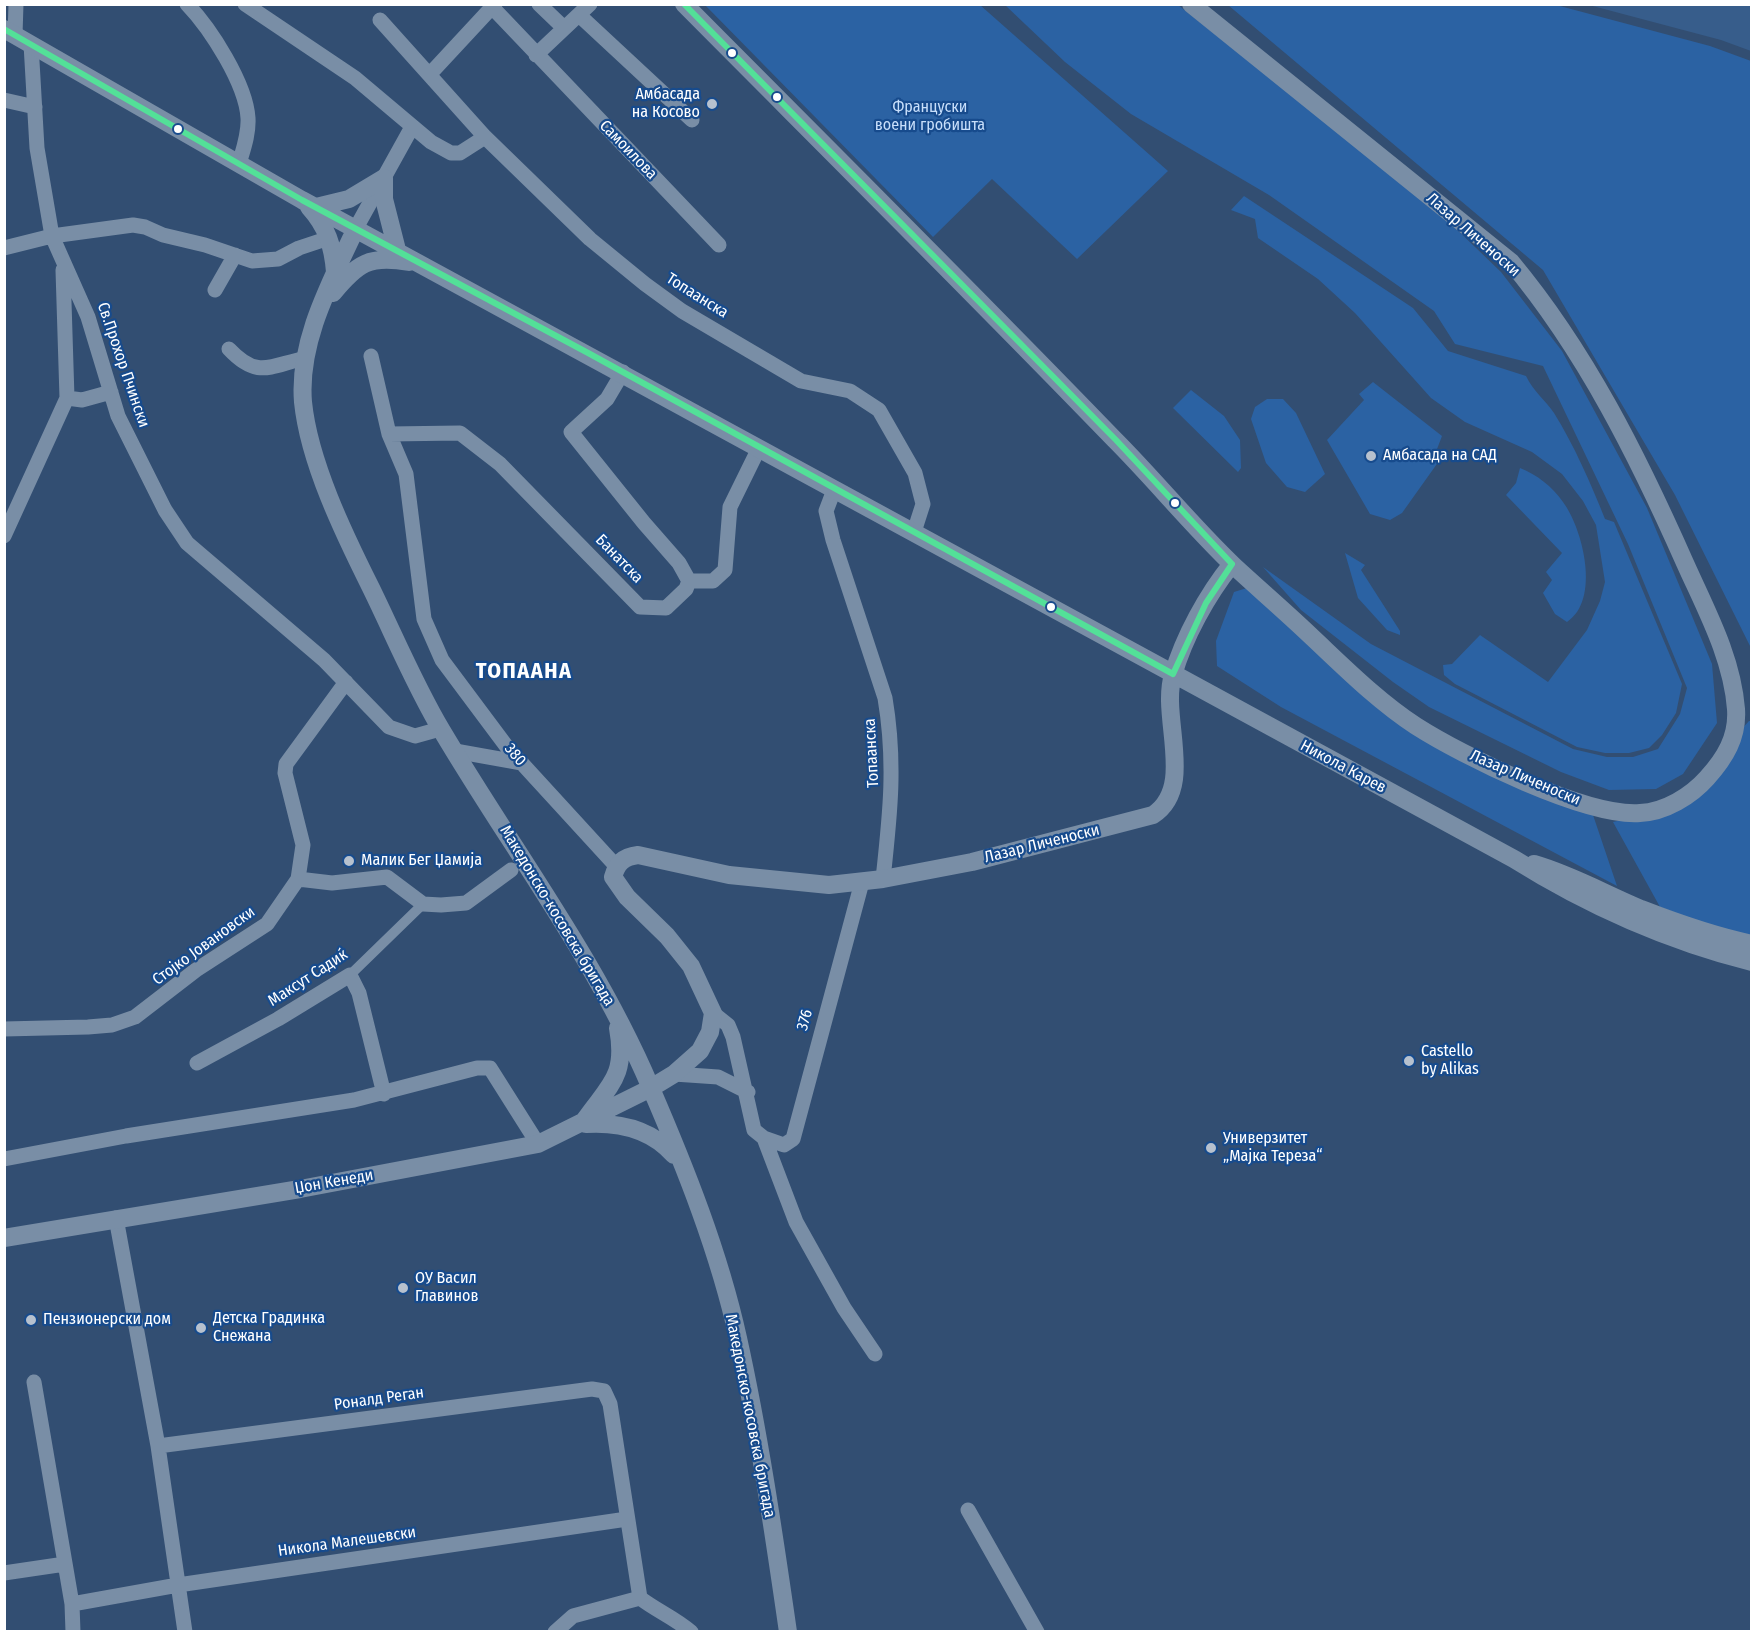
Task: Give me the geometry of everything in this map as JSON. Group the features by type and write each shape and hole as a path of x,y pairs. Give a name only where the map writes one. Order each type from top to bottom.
{"street":[{"name":"Св.Прохор Пчински","path":"16,4 17,36 35,107 37,148 52,236 88,317 118,416 142,466 187,543 346,682 389,727 402,734 416,736 441,729"},
{"path":"187,4 201,19 239,85 246,103 248,127 238,164"},
{"path":"244,4 355,78 436,146 454,154 463,152 485,137"},
{"path":"539,4 564,28"},
{"path":"684,4 1116,440 1232,564"},
{"name":"Лазар Личеноски","path":"616,866 627,856 638,855 729,875 780,882 829,885 883,879 972,862 1145,818 1158,811 1171,797 1174,783 1170,703 1173,674 1196,622 1221,577 1232,564 1386,706 1458,750 1558,795 1612,812 1640,814 1656,810 1693,794 1720,763 1733,741 1737,715 1724,652 1652,490 1605,400 1546,305 1511,262 1191,4"},
{"name":"Самоилова","path":"430,74 493,6 536,55 719,245"},
{"path":"536,55 585,10 692,120"},
{"name":"Топаанска","path":"380,20 485,137 590,239 682,310 801,381 850,391 879,410 915,473 923,504 914,532"},
{"name":"Никола Карев","path":"17,36 238,164 1514,859 1576,896 1628,921 1681,942 1752,962"},
{"path":"4,100 35,107"},
{"path":"356,228 412,127"},
{"path":"309,203 349,199 384,178"},
{"path":"384,178 384,199 397,250"},
{"path":"309,203 320,218 329,238 335,273"},
{"path":"4,248 52,236 139,226 252,261 278,259 329,238"},
{"name":"Македонско-косовска бригада","path":"356,228 319,311 306,358 303,400 309,434 323,478 357,560 441,729 525,860 614,1011 651,1088 682,1165 706,1230 738,1337 788,1632"},
{"path":"215,290 235,255"},
{"path":"319,311 353,269 384,258 426,265"},
{"path":"4,536 67,398 67,334 63,261"},
{"path":"229,349 250,367 264,369 306,358"},
{"name":"380","path":"372,356 389,434 406,474 424,619 442,660 522,764 616,866 613,877 618,887 667,936 691,966 712,1013"},
{"path":"623,372 607,399 571,432 679,563 689,581 713,581 725,570 730,507 759,448"},
{"path":"67,398 82,400 111,393"},
{"name":"Банатска","path":"389,434 459,433 500,464 640,607 666,608 686,589 689,581"},
{"name":"Топаанска","path":"834,490 826,511 833,540 885,698 889,719 893,772 883,879"},
{"name":"Стојко Јовановски","path":"4,1029 112,1025 135,1017 196,970 267,924 298,879 303,845 285,773 286,764 346,682"},
{"path":"455,751 522,764"},
{"name":"Никола Карев","path":"1514,859 1563,873 1640,908 1697,929 1752,944"},
{"path":"298,879 332,883 387,877 423,904 465,903 511,870"},
{"name":"376","path":"764,1138 784,1145 793,1139 862,882"},
{"name":"Максут Садиќ","path":"197,1063 278,1019 350,975 423,904"},
{"path":"350,975 359,993 384,1094"},
{"path":"581,1125 610,1089 619,1072 620,1042 614,1011"},
{"path":"651,1088 674,1074 700,1052 710,1032 712,1013"},
{"path":"712,1013 728,1025 733,1037 748,1092 754,1130 764,1138 796,1222 844,1308 875,1354"},
{"path":"4,1159 126,1136 384,1094 457,1072 490,1068 538,1144"},
{"path":"674,1074 718,1077 748,1092"},
{"name":"Џон Кенеди","path":"4,1238 300,1189 538,1144 581,1125 651,1088"},
{"path":"581,1125 604,1123 643,1131 659,1140 682,1165"},
{"path":"116,1218 158,1446 185,1632"},
{"path":"34,1382 72,1604 73,1632"},
{"name":"Роналд Реган","path":"158,1446 592,1389 604,1391 610,1404 627,1520"},
{"path":"968,1510 1037,1632"},
{"path":"627,1520 640,1598 654,1609 677,1619 691,1632"},
{"name":"Никола Малешевски","path":"72,1604 178,1585 627,1520"},
{"path":"4,1573 65,1564"},
{"path":"555,1632 573,1616 640,1598"}],"green space":[{"name":"Француски воени гробишта","path":"705,5 980,5 1168,171 1077,259 992,179 933,237"},
{"path":"1005,5 1178,5 1423,197 1501,272 1562,351 1647,508 1712,664 1717,723 1683,774 1656,789 1609,790 1561,772 1429,707 1393,682 1301,610 1263,567 1371,644 1573,749 1607,757 1633,757 1658,749 1680,714 1687,688 1628,544 1543,366 1455,344 1434,311 1269,195 1131,114 1065,62"},
{"path":"1228,5 1556,5 1710,46 1751,61 1751,648 1675,495 1543,270"},
{"path":"1244,196 1413,308 1448,351 1526,376 1554,413 1582,465 1605,519 1614,522 1682,684 1676,713 1662,735 1649,748 1629,753 1605,753 1577,747 1455,684 1444,675 1443,665 1452,664 1480,635 1548,682 1587,630 1600,601 1605,582 1596,525 1583,501 1562,474 1532,452 1465,422 1431,398 1355,313 1318,279 1258,238 1255,219 1231,210"},
{"path":"1373,382 1442,436 1434,457 1439,461 1402,513 1390,520 1370,514 1327,440 1364,400 1359,394"},
{"path":"1191,390 1224,416 1240,440 1241,468 1238,472 1173,408"},
{"path":"1267,399 1283,399 1296,413 1325,474 1305,492 1287,487 1266,463 1251,419 1255,407"},
{"path":"1520,468 1538,478 1554,491 1563,502 1577,529 1582,546 1586,581 1584,598 1577,612 1567,622 1555,614 1543,593 1552,580 1546,572 1562,553 1506,495 1516,483"},
{"path":"1345,553 1365,565 1361,570 1400,631 1400,635 1387,630 1358,598"},
{"path":"1250,587 1388,716 1593,815 1617,886 1281,707 1217,666 1216,641 1234,592"},
{"path":"1751,721 1751,938 1725,932 1660,907 1613,822 1691,803 1738,733"}],"shaded area":[{"path":"1589,5 1751,5 1751,51 1721,40"}],"transit line":[{"path":"684,4 1116,440 1232,564"},
{"path":"4,29 302,200 590,354 1173,674"},
{"path":"1173,674 1206,603 1232,564"}],"place":[{"name":"Амбасада на Косово","path":"712,104"},
{"name":"Амбасада на САД","path":"1371,456"},
{"name":"Малик Бег Џамија","path":"349,861"},
{"name":"Castello by Alikas","path":"1409,1061"},
{"name":"Универзитет „Мајка Тереза“","path":"1211,1148"},
{"name":"ОУ Васил Главинов","path":"403,1288"},
{"name":"Пензионерски дом","path":"31,1320"},
{"name":"Детска Градинка Снежана","path":"201,1328"}],"district":[{"name":"ТОПААНА","path":"524,672"}]}
